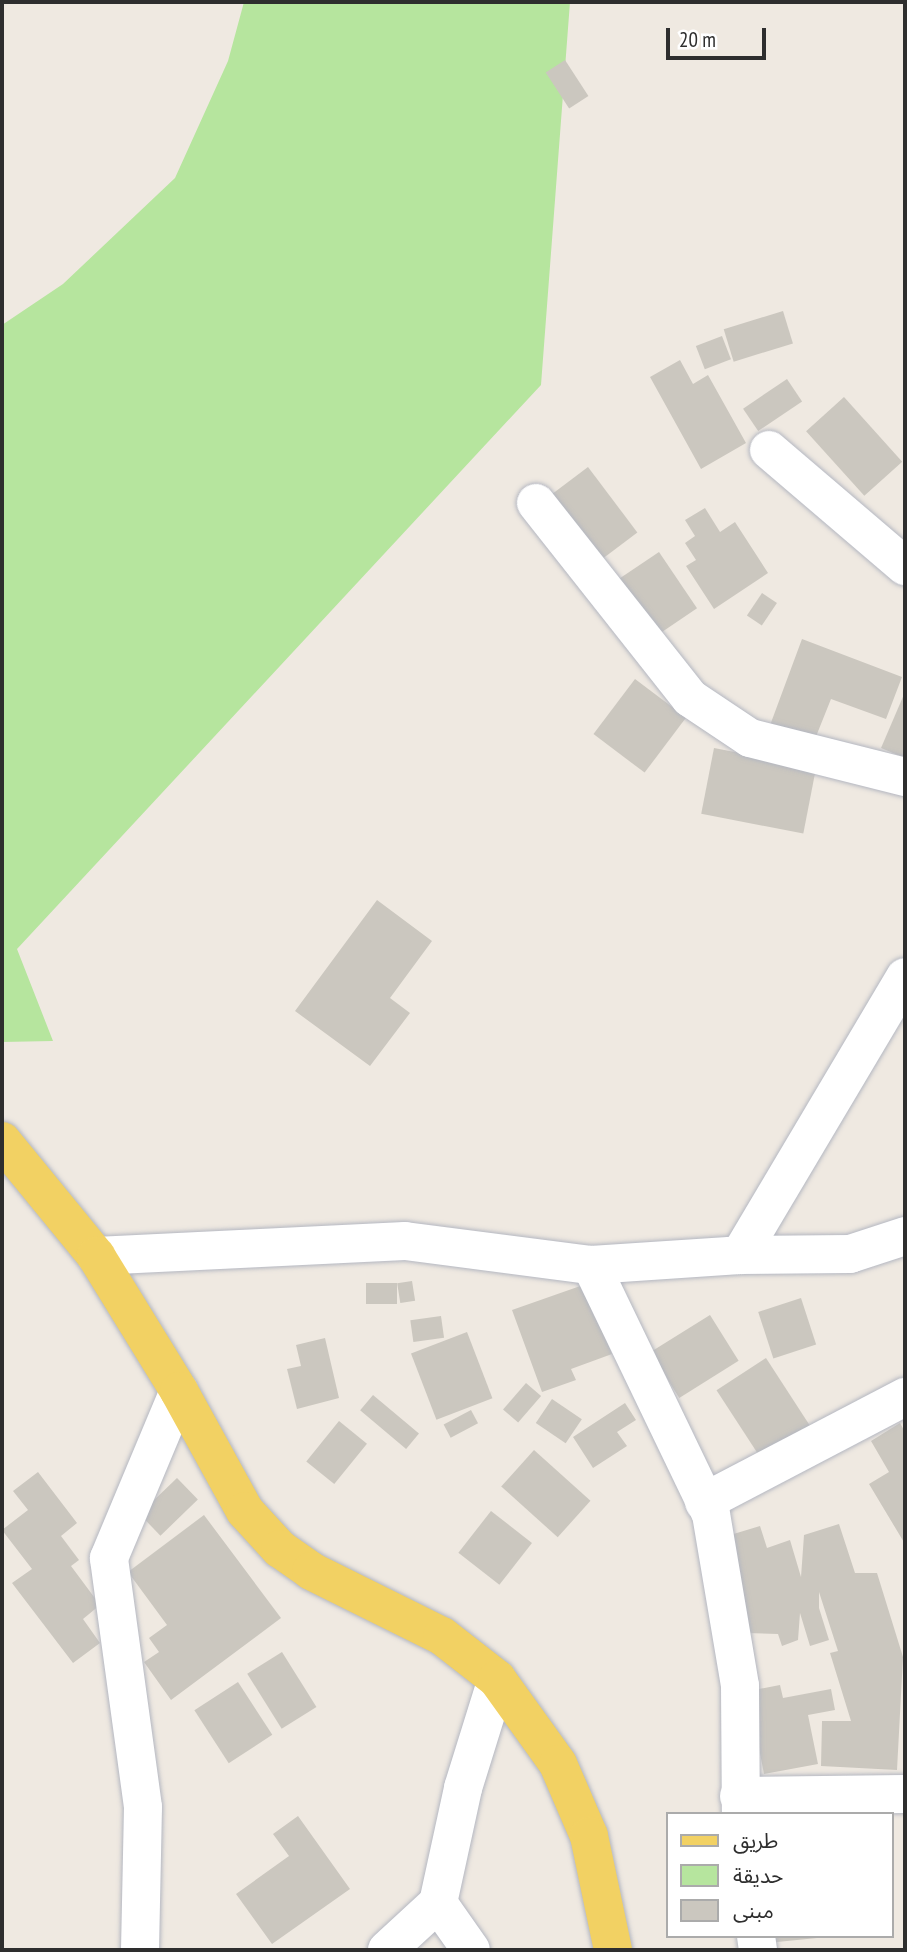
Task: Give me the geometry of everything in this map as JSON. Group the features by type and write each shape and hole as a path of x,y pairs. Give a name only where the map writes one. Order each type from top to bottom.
{"main road":[{"path":"2,1141 96,1256 179,1391 245,1511 280,1549 352,1595 442,1636 497,1679 558,1764 589,1836 613,1950"}],"street":[{"path":"769,450 905,566"},
{"path":"536,503 690,698 750,738 905,778"},
{"path":"740,1255 905,977"},
{"path":"96,1256 405,1241 591,1265 740,1255 850,1254 905,1236"},
{"path":"591,1265 711,1514 740,1686 740,1805 905,1794"},
{"path":"140,1950 144,1807 109,1558 179,1391"},
{"path":"704,1502 905,1397"},
{"path":"387,1950 438,1903 463,1788 497,1679"},
{"path":"438,1903 471,1950"}],"green space":[{"path":"244,2 570,2 541,385 17,949 53,1041 2,1042 2,325 63,284 175,178 228,61"}],"building":[{"path":"565,60 588,96 569,109 546,73"},
{"path":"783,311 793,344 734,362 724,329"},
{"path":"722,336 731,359 705,369 696,346"},
{"path":"680,360 693,384 708,375 746,443 701,469 650,377"},
{"path":"787,379 802,401 758,431 743,409"},
{"path":"844,397 902,462 864,496 806,431"},
{"path":"588,467 637,532 594,565 545,499"},
{"path":"705,508 720,532 735,522 768,573 714,609 686,566 696,560 685,543 695,536 685,520"},
{"path":"659,552 697,608 650,640 612,584"},
{"path":"762,593 777,603 762,625 747,615"},
{"path":"802,639 902,677 886,719 831,699 813,744 769,728"},
{"path":"635,679 686,718 645,773 593,734"},
{"path":"905,692 905,758 881,748"},
{"path":"714,748 816,768 803,834 701,814"},
{"path":"377,900 432,941 390,998 410,1013 370,1066 295,1011"},
{"path":"412,1281 415,1301 400,1303 397,1283"},
{"path":"366,1283 397,1283 397,1304 366,1304"},
{"path":"586,1284 612,1354 571,1369 576,1380 542,1392 512,1310"},
{"path":"801,1298 816,1345 773,1359 758,1312"},
{"path":"710,1315 739,1361 679,1398 651,1352"},
{"path":"441,1316 444,1338 413,1342 410,1320"},
{"path":"467,1332 492,1398 436,1420 411,1354"},
{"path":"325,1338 339,1398 297,1409 287,1369 301,1366 296,1345"},
{"path":"766,1358 813,1431 764,1463 717,1390"},
{"path":"526,1383 541,1396 518,1423 503,1409"},
{"path":"373,1395 419,1434 406,1449 360,1410"},
{"path":"552,1399 582,1419 566,1443 536,1423"},
{"path":"625,1403 636,1420 617,1432 627,1446 593,1468 573,1437"},
{"path":"471,1410 478,1423 451,1438 444,1425"},
{"path":"339,1421 367,1444 334,1484 306,1461"},
{"path":"900,1423 905,1432 905,1544 869,1484 889,1472 871,1441"},
{"path":"534,1450 590,1501 558,1537 501,1486"},
{"path":"38,1472 77,1523 61,1536 79,1560 71,1566 100,1605 83,1619 100,1643 73,1663 12,1583 32,1569 2,1530 28,1510 13,1491"},
{"path":"177,1478 198,1500 160,1536 140,1514"},
{"path":"491,1511 532,1543 499,1585 458,1553"},
{"path":"204,1515 281,1618 171,1700 144,1662 159,1652 149,1638 167,1625 128,1572"},
{"path":"839,1524 855,1573 877,1573 903,1657 897,1770 821,1766 822,1721 851,1721 830,1653 838,1651 819,1592 819,1608 829,1640 810,1646 800,1613 798,1640 782,1646 778,1634 746,1633 717,1539 760,1526 767,1548 790,1540 801,1577 804,1535"},
{"path":"282,1652 316,1707 282,1729 247,1674"},
{"path":"238,1682 272,1735 229,1763 194,1710"},
{"path":"780,1685 783,1698 831,1689 835,1710 808,1715 818,1764 764,1774 748,1691"},
{"path":"298,1816 350,1889 272,1944 236,1894 289,1856 273,1834"},
{"path":"766,1938 817,1938 767,1943"}]}
